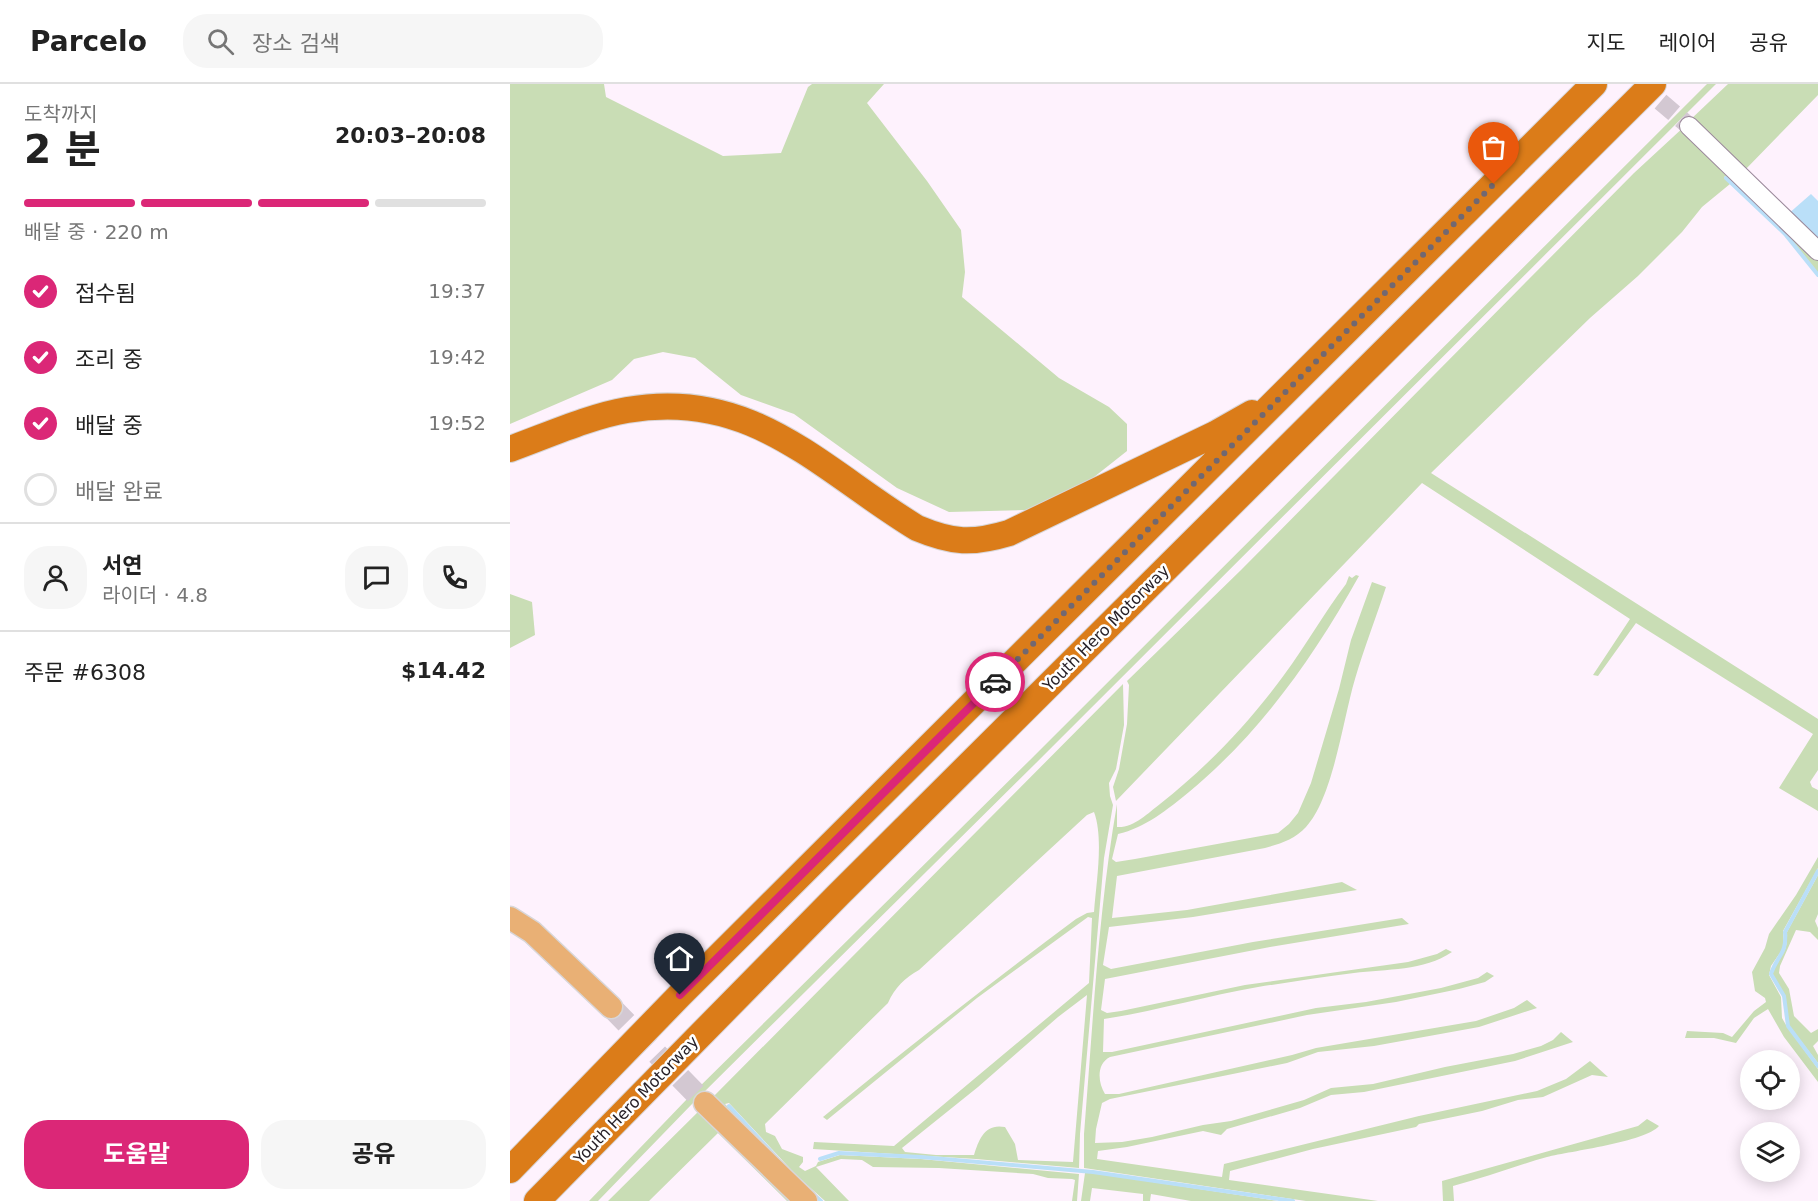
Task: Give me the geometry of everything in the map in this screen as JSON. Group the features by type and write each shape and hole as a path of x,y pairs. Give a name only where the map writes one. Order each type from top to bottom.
{"highway":[{"path":"510,1170 680,995 1594,84"},
{"name":"Youth Hero Motorway","path":"537,1201 838,895 1653,84"},
{"path":"510,449 624,411 652,406 706,409 733,415 782,436 917,528 939,537 962,541 986,540 1009,533 1215,434 1240,421 1293,384"}],"main road":[{"path":"510,918 532,932 611,1007"},
{"path":"705,1103 806,1201"}],"street":[{"path":"1689,126 1818,251"}],"green space":[{"path":"510,84 604,84 606,97 723,156 781,153 808,87 812,84 884,84 867,103 927,181 961,230 965,272 962,297 1059,378 1109,407 1127,424 1127,451 1089,481 1028,510 949,512 897,488 794,414 741,395 695,358 663,352 634,359 612,380 510,424"},
{"path":"1707,84 1716,84 693,1103 598,1201 589,1201 688,1098"},
{"path":"1728,84 1818,84 1818,95 1743,172 1689,121"},
{"path":"1686,125 1818,255 1818,273 1786,233 1725,176 1724,178 1730,184 1702,207 1682,232 1638,276 1590,318 1431,473 1818,719 1818,770 1810,782 1812,787 1818,790 1818,811 1779,788 1813,734 1636,623 1598,676 1593,675 1630,619 1422,483 1116,801 1113,787 1119,769 1127,724 1129,685 1127,681 1241,570 1634,173"},
{"path":"1349,576 1352,578 1359,576 1323,636 1304,665 1262,719 1215,769 1181,798 1147,823 1118,834 1112,859 1116,862 1278,833 1289,824 1298,813 1311,783 1351,640 1372,582 1386,587 1355,679 1330,778 1315,814 1306,827 1292,838 1265,848 1117,876 1112,918 1187,910 1342,882 1357,890 1193,917 1109,927 1103,965 1111,969 1253,942 1402,918 1409,924 1270,947 1105,979 1101,1010 1107,1013 1121,1011 1245,985 1408,962 1437,954 1446,949 1452,952 1417,966 1258,987 1104,1019 1103,1052 1112,1052 1316,1008 1366,1002 1441,988 1478,978 1487,972 1494,976 1485,982 1459,989 1396,1002 1307,1015 1110,1057 1105,1060 1100,1069 1103,1090 1105,1094 1119,1094 1316,1048 1476,1021 1514,1008 1527,1000 1537,1008 1479,1027 1374,1046 1318,1052 1287,1063 1110,1099 1102,1103 1095,1143 1122,1142 1231,1121 1304,1100 1331,1088 1373,1084 1513,1054 1541,1046 1553,1040 1561,1032 1573,1042 1515,1061 1364,1092 1331,1095 1300,1108 1227,1129 1221,1135 1203,1131 1098,1151 1097,1159 1222,1177 1224,1164 1419,1116 1537,1091 1566,1079 1590,1061 1608,1077 1592,1075 1543,1097 1518,1100 1482,1111 1313,1149 1230,1171 1229,1180 1378,1201 1306,1201 1084,1168 1084,1134 1097,969 1105,886 1117,804 1117,827 1135,823 1211,760 1271,693 1346,584"},
{"path":"510,594 532,602 535,635 510,648"},
{"path":"1123,684 1124,725 1116,769 1109,783 1113,805 1104,858 1079,1168 813,1149 814,1142 894,1146 1089,983 1092,918 1088,917 977,998 827,1120 823,1117 948,1016 1044,943 1076,919 1094,912 1099,848 1094,812 1087,815 919,970 909,976 894,992 888,1003 765,1124 766,1132 775,1136 782,1149 803,1157 803,1162 799,1167 805,1171 816,1166 818,1162 840,1155 921,1159 1079,1174 1077,1201 1072,1201 1075,1180 1072,1179 939,1168 873,1167 862,1160 841,1159 816,1167 849,1201 825,1201 796,1175 729,1103 725,1104 817,1201 813,1201 712,1098","holes":["1087,995 1073,1162 1018,1160 1015,1144 1005,1127 998,1126 992,1127 984,1134 974,1155 905,1152 902,1148"]},
{"path":"1818,857 1818,868 1783,931 1784,947 1771,966 1769,975 1781,997 1782,1018 1818,1069 1818,1082 1800,1058 1800,1050 1794,1050 1768,1009 1754,1018 1736,1043 1714,1038 1685,1038 1687,1031 1723,1033 1732,1037 1754,1011 1766,1002 1765,998 1755,991 1752,972 1765,948 1769,934 1796,895"},
{"path":"1818,875 1818,914 1815,921 1818,928 1818,940 1810,932 1796,930 1779,973 1789,989 1794,1016 1811,1033 1818,1029 1818,1041 1813,1046 1818,1055 1818,1063 1789,1026 1785,996 1772,974 1785,950 1787,932"},
{"path":"703,1107 798,1201 787,1201 718,1133 649,1201 608,1201"},
{"path":"1647,1119 1659,1126 1639,1137 1547,1157 1453,1186 1454,1201 1443,1201 1442,1181 1638,1126"},
{"path":"1085,1173 1278,1201 1191,1201 1151,1194 1150,1201 1143,1201 1143,1194 1092,1188 1090,1201 1081,1201"}],"water":[{"path":"1811,194 1818,201 1818,245 1787,215"}],"waterway":[{"path":"1726,178 1785,234 1818,275"},
{"path":"1818,871 1785,932 1783,950 1771,974 1784,996 1788,1026 1818,1066"},
{"path":"729,1106 777,1158"},
{"path":"820,1159 839,1153 921,1157 1093,1172 1293,1201"},
{"path":"812,1193 821,1201"}],"tunnel":[{"path":"1640,84 1689,126"},
{"path":"611,1007 705,1103"}],"way so far":[{"path":"995,682 1494,184"}],"route":[{"path":"680,995 995,682"}]}
